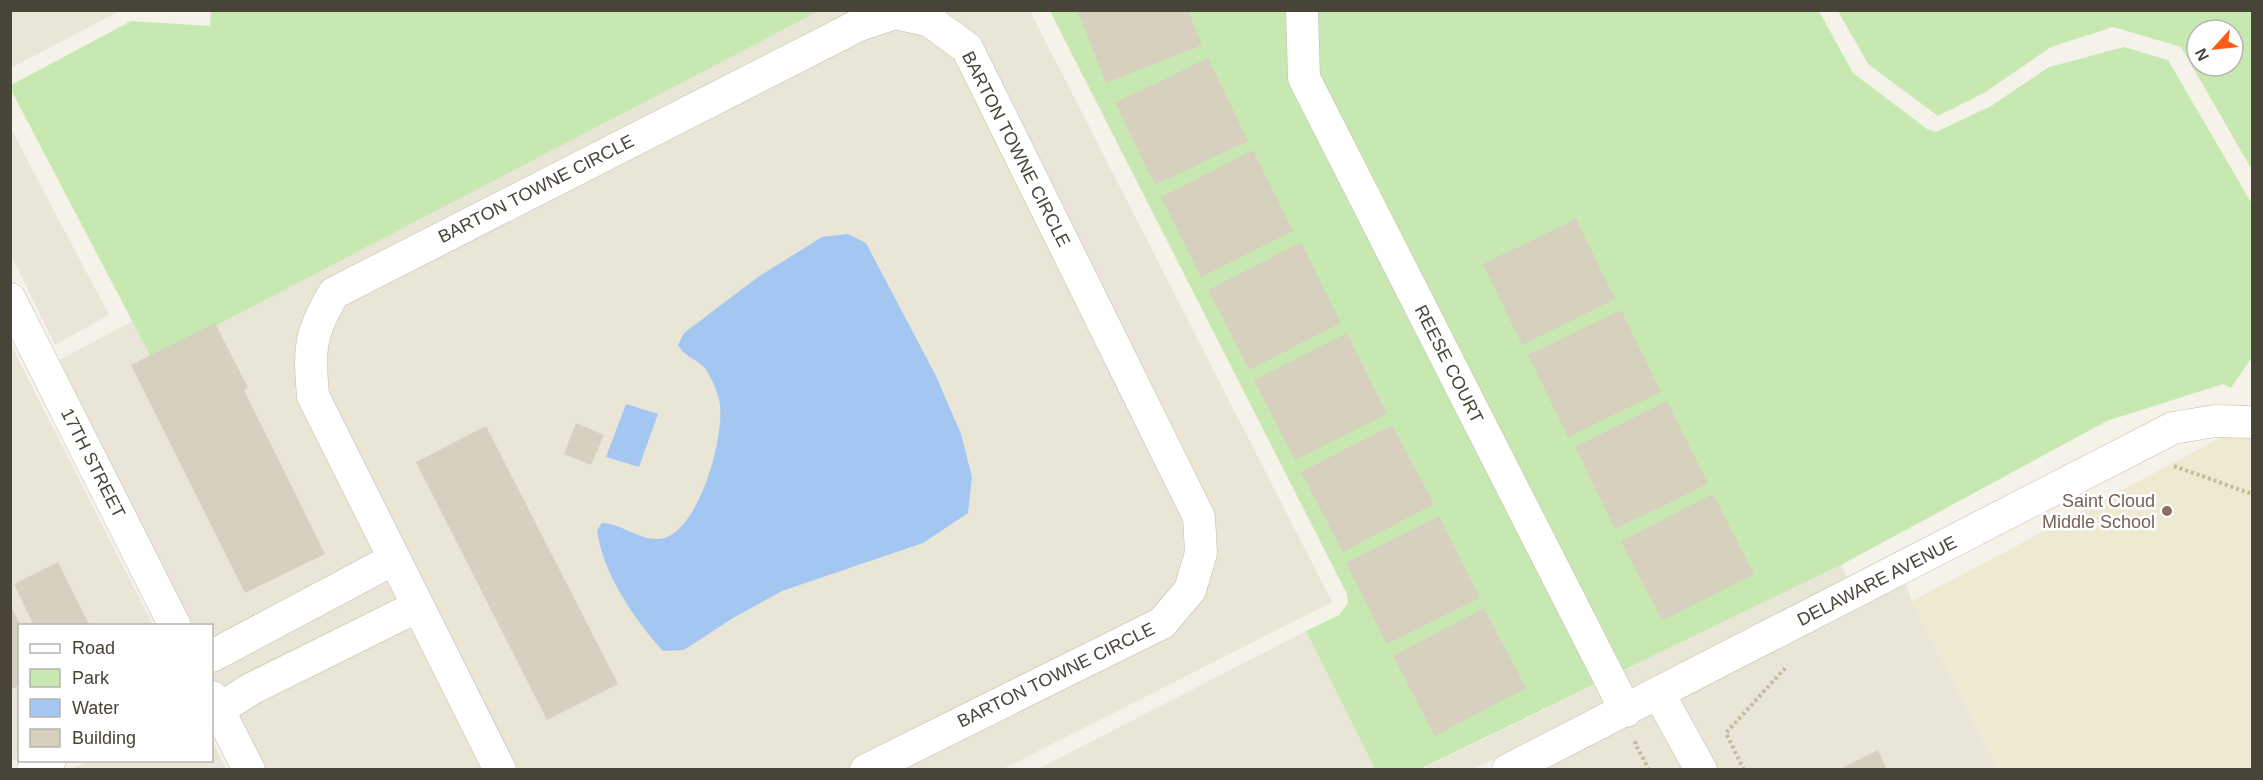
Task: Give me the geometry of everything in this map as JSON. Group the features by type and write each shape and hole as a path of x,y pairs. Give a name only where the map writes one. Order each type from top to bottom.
{"street":[{"name":"REESE COURT","path":"1302,10 1304,78 1626,711"},
{"name":"BARTON TOWNE CIRCLE","path":"500,770 313,396 309,353 320,315 333,293 859,25 895,13 930,21 967,48 1199,517 1201,553 1191,590 1162,623 866,770"},
{"name":"17TH STREET","path":"10,299 174,624"},
{"name":"DELAWARE AVENUE","path":"1508,770 2173,428 2215,421 2253,422"},
{"path":"213,655 394,559"},
{"path":"249,770 215,704 251,689 418,606"},
{"path":"1659,693 1701,770"},
{"path":"33,770 47,762"}],"path":[{"path":"1744,770 1726,733 1789,663"}],"shaded area":[{"path":"11,10 120,10 120,11 11,68"},
{"path":"719,11 1030,11 1332,602 1003,769 249,769 213,699 213,624 174,624 45,368 513,116"},
{"path":"10,127 109,315 55,345 11,255"},
{"path":"10,343 152,624 18,624 18,758 11,762"},
{"name":"Saint Cloud Middle School","path":"2252,421 2252,769 1998,769 1912,601"},
{"path":"1841,565 1848,579 1474,769 1420,770"},
{"path":"1901,569 1912,601 1998,769 1508,770"},
{"path":"1306,631 1375,769 1036,770"},
{"path":"213,743 226,769 71,769 87,762 213,762"}],"green space":[{"path":"211,11 819,11 152,359 11,90 11,85 131,21 210,26"},
{"path":"1050,11 1819,11 1853,73 1927,129 1936,132 1991,106 2049,67 2124,47 2168,60 2252,204 2252,357 2231,388 2223,384 2107,421 1841,565 1420,769 1375,769 1306,631 1339,615 1348,603 1347,594"},
{"path":"1838,11 2252,11 2252,170 2199,78 2245,78 2245,18 2185,18 2185,54 2181,47 2113,27 2051,47 1984,93 1938,116 1868,64"}],"water":[{"path":"848,234 866,243 936,376 961,434 972,477 968,513 923,543 782,591 733,618 684,650 663,651 641,625 621,595 600,547 597,530 602,523 610,524 644,537 659,539 673,533 686,520 698,502 707,480 719,434 719,399 705,369 683,352 678,345 684,333 758,277 822,237"},
{"path":"626,404 658,414 639,467 606,457"}],"building":[{"path":"1077,10 1188,10 1202,45 1106,83"},
{"path":"1208,58 1248,141 1155,185 1115,103"},
{"path":"1253,150 1293,231 1201,277 1161,197"},
{"path":"1576,219 1615,299 1522,345 1483,264"},
{"path":"1301,242 1341,323 1249,370 1208,290"},
{"path":"1621,310 1661,392 1568,437 1528,355"},
{"path":"215,323 248,388 244,390 325,554 245,593 131,365"},
{"path":"1347,333 1387,414 1295,460 1254,380"},
{"path":"1667,401 1708,484 1615,529 1575,447"},
{"path":"576,423 604,435 591,465 564,454"},
{"path":"1392,425 1434,504 1343,552 1301,472"},
{"path":"486,426 618,684 547,720 416,462"},
{"path":"1713,494 1754,574 1662,621 1621,541"},
{"path":"1439,516 1480,598 1387,644 1346,563"},
{"path":"58,562 89,624 33,624 14,584"},
{"path":"10,605 20,624 18,624 18,686 12,689"},
{"path":"1484,608 1526,688 1435,736 1393,656"},
{"path":"1878,750 1887,770 1838,770"}],"place":[{"name":"Saint Cloud Middle School","path":"2167,511"}]}
